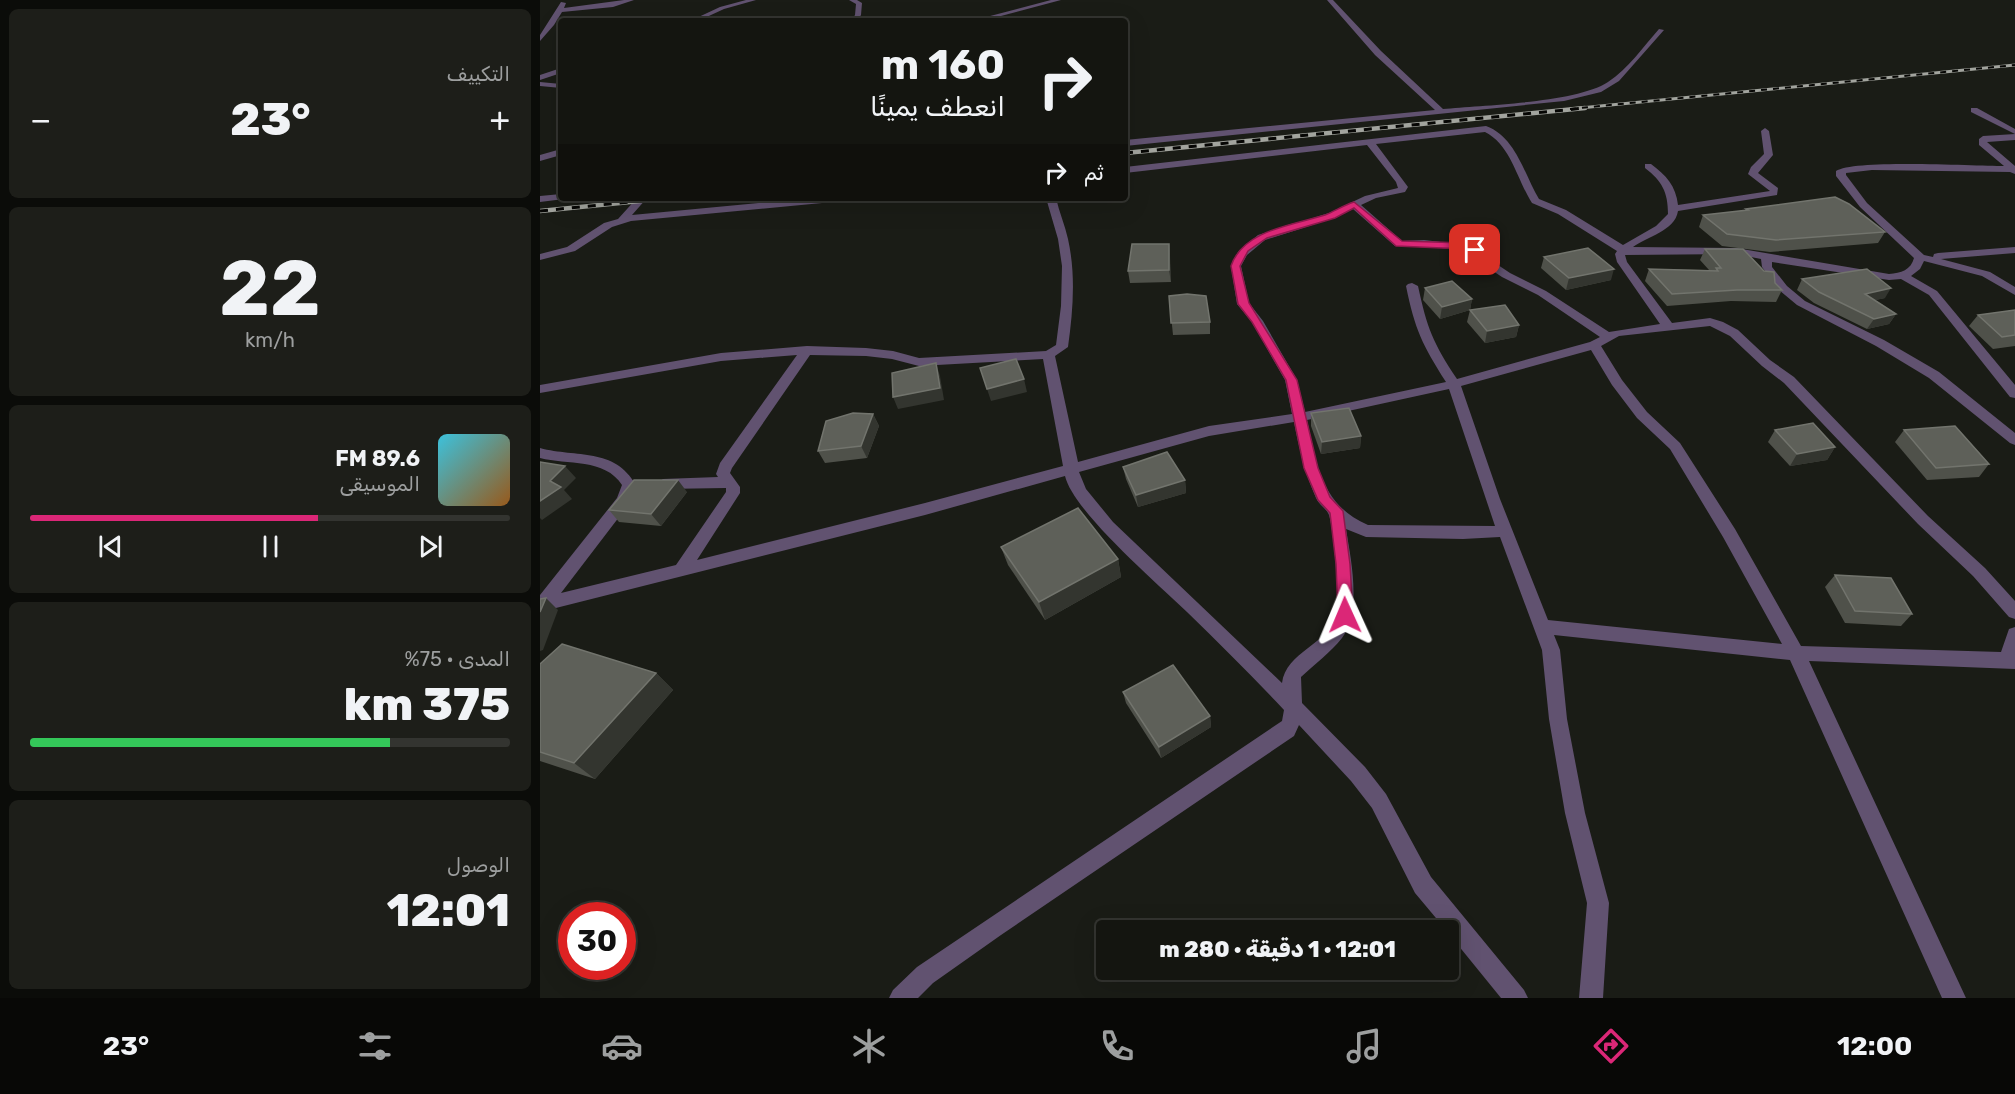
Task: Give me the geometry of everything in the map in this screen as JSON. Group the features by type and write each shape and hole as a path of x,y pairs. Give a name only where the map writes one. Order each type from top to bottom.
{"street":[{"path":"540,39 547,32 564,0"},
{"path":"560,10 606,6 631,0"},
{"path":"700,18 722,8 753,0"},
{"path":"852,0 859,3 855,18"},
{"path":"985,18 1058,0"},
{"path":"1330,0 1371,47 1442,112"},
{"path":"978,18 997,7"},
{"path":"1128,143 1564,99 1608,86 1622,75 1661,30"},
{"path":"540,78 558,71"},
{"path":"540,84 558,86"},
{"path":"1468,109 1486,129 1495,133 1516,161 1535,201 1562,212 1623,250 1736,251 1859,273 1890,277 1904,276 1933,293 2015,394"},
{"path":"1974,110 2015,132"},
{"path":"1128,170 1371,144 1486,129"},
{"path":"1673,209 1773,193 1775,190 1769,184 1753,174 1754,169 1769,155 1764,138 1765,131"},
{"path":"2014,170 1982,143 1983,139 1988,137 2015,137"},
{"path":"1371,144 1403,187 1397,192 1374,196 1354,204 1331,216 1264,236 1245,249 1236,266 1243,304 1257,321 1292,380 1311,468 1324,500 1350,524 1366,531 1505,531"},
{"path":"540,158 558,153"},
{"path":"1648,166 1667,182 1672,192 1672,215 1660,228 1630,243 1620,255 1622,262 1667,325"},
{"path":"2014,170 1872,167 1841,171 1841,176 1854,190 1863,205 1920,257 1986,274 2015,292"},
{"path":"540,199 558,198"},
{"path":"621,221 639,201"},
{"path":"540,257 571,249 608,225 630,218 811,201"},
{"path":"540,389 722,357 807,350 866,352 929,362 1049,356 1062,347 1068,310 1068,276 1063,239 1052,201"},
{"path":"1354,204 1399,244 1424,243 1471,248 1482,259 1506,275 1542,293 1601,341 1617,382 1642,415 1675,446 1729,533 1796,653 1954,998"},
{"path":"1920,257 2015,250"},
{"path":"1904,276 1919,264 1920,257"},
{"path":"1766,258 1767,267 1783,288 1801,303 1880,343 1934,375 2015,440"},
{"path":"1412,286 1420,324 1428,344 1454,384 1505,531 1551,650 1558,719 1575,813 1598,903 1591,998"},
{"path":"542,605 925,509 1209,431 1300,417 1454,384 1601,341 1616,333 1667,325 1710,322 1721,324 1734,332 1766,363 1789,380 1923,520 1979,572 2015,612"},
{"path":"681,570 733,493 733,487 723,474 725,467 807,350"},
{"path":"1049,356 1074,482 1081,493 1108,526 1249,661 1337,751 1379,801 1424,885 1515,998"},
{"path":"540,453 609,465 640,485 729,482"},
{"path":"542,605 624,500 640,485"},
{"path":"901,998 925,975 993,927 1287,730 1294,719 1291,681 1293,674 1336,633 1345,615 1343,564 1336,511"},
{"path":"1542,627 1796,653 2015,660"},
{"path":"2015,634 2009,651 2015,660"}],"building":[{"path":"1835,197 1849,204 1885,232 1776,240 1727,234 1703,215 1748,210 1746,209"},
{"path":"1132,244 1169,244 1169,270 1128,271"},
{"path":"1588,248 1614,269 1569,278 1544,257"},
{"path":"1705,249 1743,249 1764,271 1774,272 1775,283 1782,290 1672,294 1649,269 1718,271 1716,268 1721,268"},
{"path":"1867,269 1891,288 1865,294 1896,314 1874,319 1819,292 1802,279"},
{"path":"1452,281 1472,299 1442,307 1425,288"},
{"path":"1187,294 1206,296 1210,322 1171,323 1169,296"},
{"path":"1505,305 1519,325 1487,331 1470,310"},
{"path":"2015,310 2015,335 2002,337 1978,315"},
{"path":"1016,359 1024,379 987,389 980,368"},
{"path":"936,363 940,388 893,397 892,373"},
{"path":"1349,408 1361,436 1322,442 1311,413"},
{"path":"853,413 873,414 861,446 818,451 826,421"},
{"path":"1813,423 1835,447 1797,454 1775,430"},
{"path":"1955,426 1989,464 1936,468 1904,430"},
{"path":"1167,452 1185,480 1136,495 1123,467"},
{"path":"540,462 565,466 550,481 561,487 540,501"},
{"path":"634,480 678,480 651,514 609,510"},
{"path":"1078,508 1118,559 1039,602 1001,547"},
{"path":"1835,575 1891,578 1912,614 1855,611"},
{"path":"546,598 540,612 540,599"},
{"path":"562,644 656,673 574,763 540,752 540,664"},
{"path":"1173,665 1210,716 1159,747 1123,692"}],"railway":[{"path":"1570,109 2015,65"},
{"path":"1128,153 1585,108"},
{"path":"540,211 640,201"}],"route":[{"path":"1345,615 1343,564 1336,511 1324,500 1311,468 1292,380 1257,321 1243,304 1236,266 1238,257 1245,249 1264,236 1331,216 1354,204 1396,243 1466,246 1475,250"}]}
